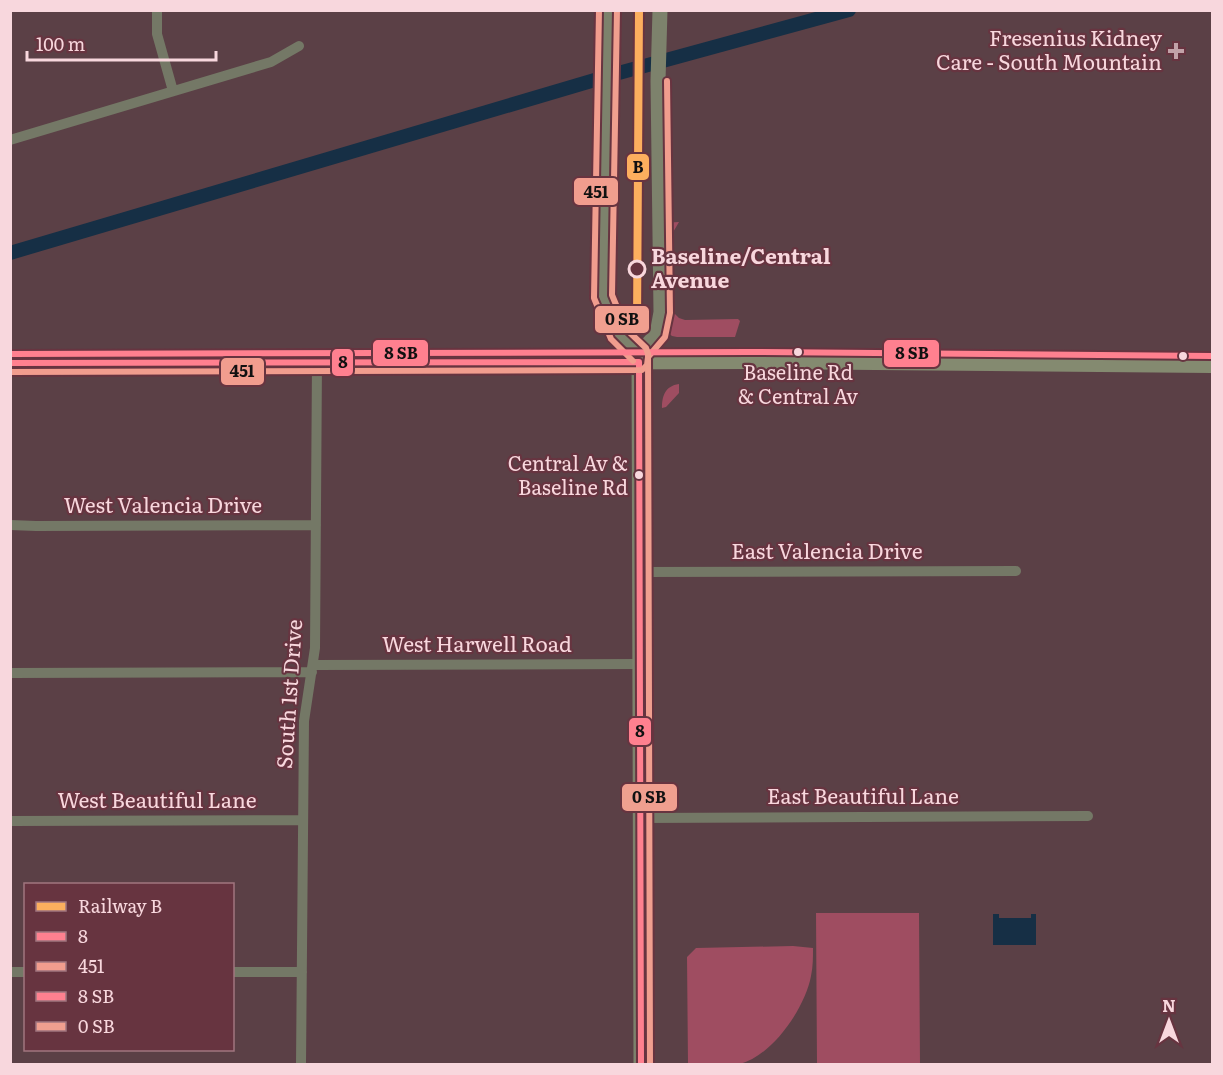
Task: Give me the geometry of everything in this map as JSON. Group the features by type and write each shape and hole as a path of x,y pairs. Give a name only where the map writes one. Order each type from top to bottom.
{"main road":[{"path":"608,10 603,297 618,334 639,358"},
{"path":"640,1065 639,358 657,334 661,312 658,81 660,10"},
{"path":"10,363 639,358 796,362 1212,365"}],"street":[{"path":"157,10 157,34 173,91"},
{"path":"10,140 271,62 299,46"},
{"name":"South 1st Drive","path":"301,1065 304,721 313,668 316,362"},
{"name":"West Valencia Drive","path":"10,525 316,525"},
{"name":"East Valencia Drive","path":"639,572 1016,571"},
{"name":"West Harwell Road","path":"10,673 639,664"},
{"name":"East Beautiful Lane","path":"639,818 1088,816"},
{"name":"West Beautiful Lane","path":"10,821 303,820"},
{"path":"234,972 302,972"}],"shaded area":[{"path":"679,222 672,234 672,311 685,320 738,319 740,321 735,337 677,337 672,336 662,327 668,258 662,223"},
{"path":"679,384 679,393 666,407 662,408 667,389"},
{"path":"816,913 919,913 920,1064 817,1064"},
{"path":"793,946 813,948 813,962 808,989 786,1029 764,1051 740,1064 721,1066 688,1064 687,957 696,948"}],"water":[{"path":"993,914 999,914 999,918 1031,918 1031,914 1036,914 1036,945 993,945"}],"waterway":[{"path":"10,253 615,74 849,10"}],"rail line":[{"name":"B","path":"637,324 639,10"}],"transit line":[{"name":"451","path":"599,10 594,298 611,339 633,361"},
{"path":"617,10 612,295 626,329 646,348 648,354 650,1064"},
{"name":"451","path":"10,372 642,370 647,365 648,357 665,337 670,313 667,81"},
{"path":"10,354 750,352 1212,356"},
{"name":"8","path":"10,363 639,362 641,1064"}],"place":[{"name":"Fresenius Kidney Care - South Mountain","path":"1176,51"},
{"name":"Baseline/Central Avenue","path":"637,269"},
{"name":"Baseline Rd & Central Av","path":"798,352"},
{"name":"Central Av & Baseline Rd","path":"639,475"}]}
